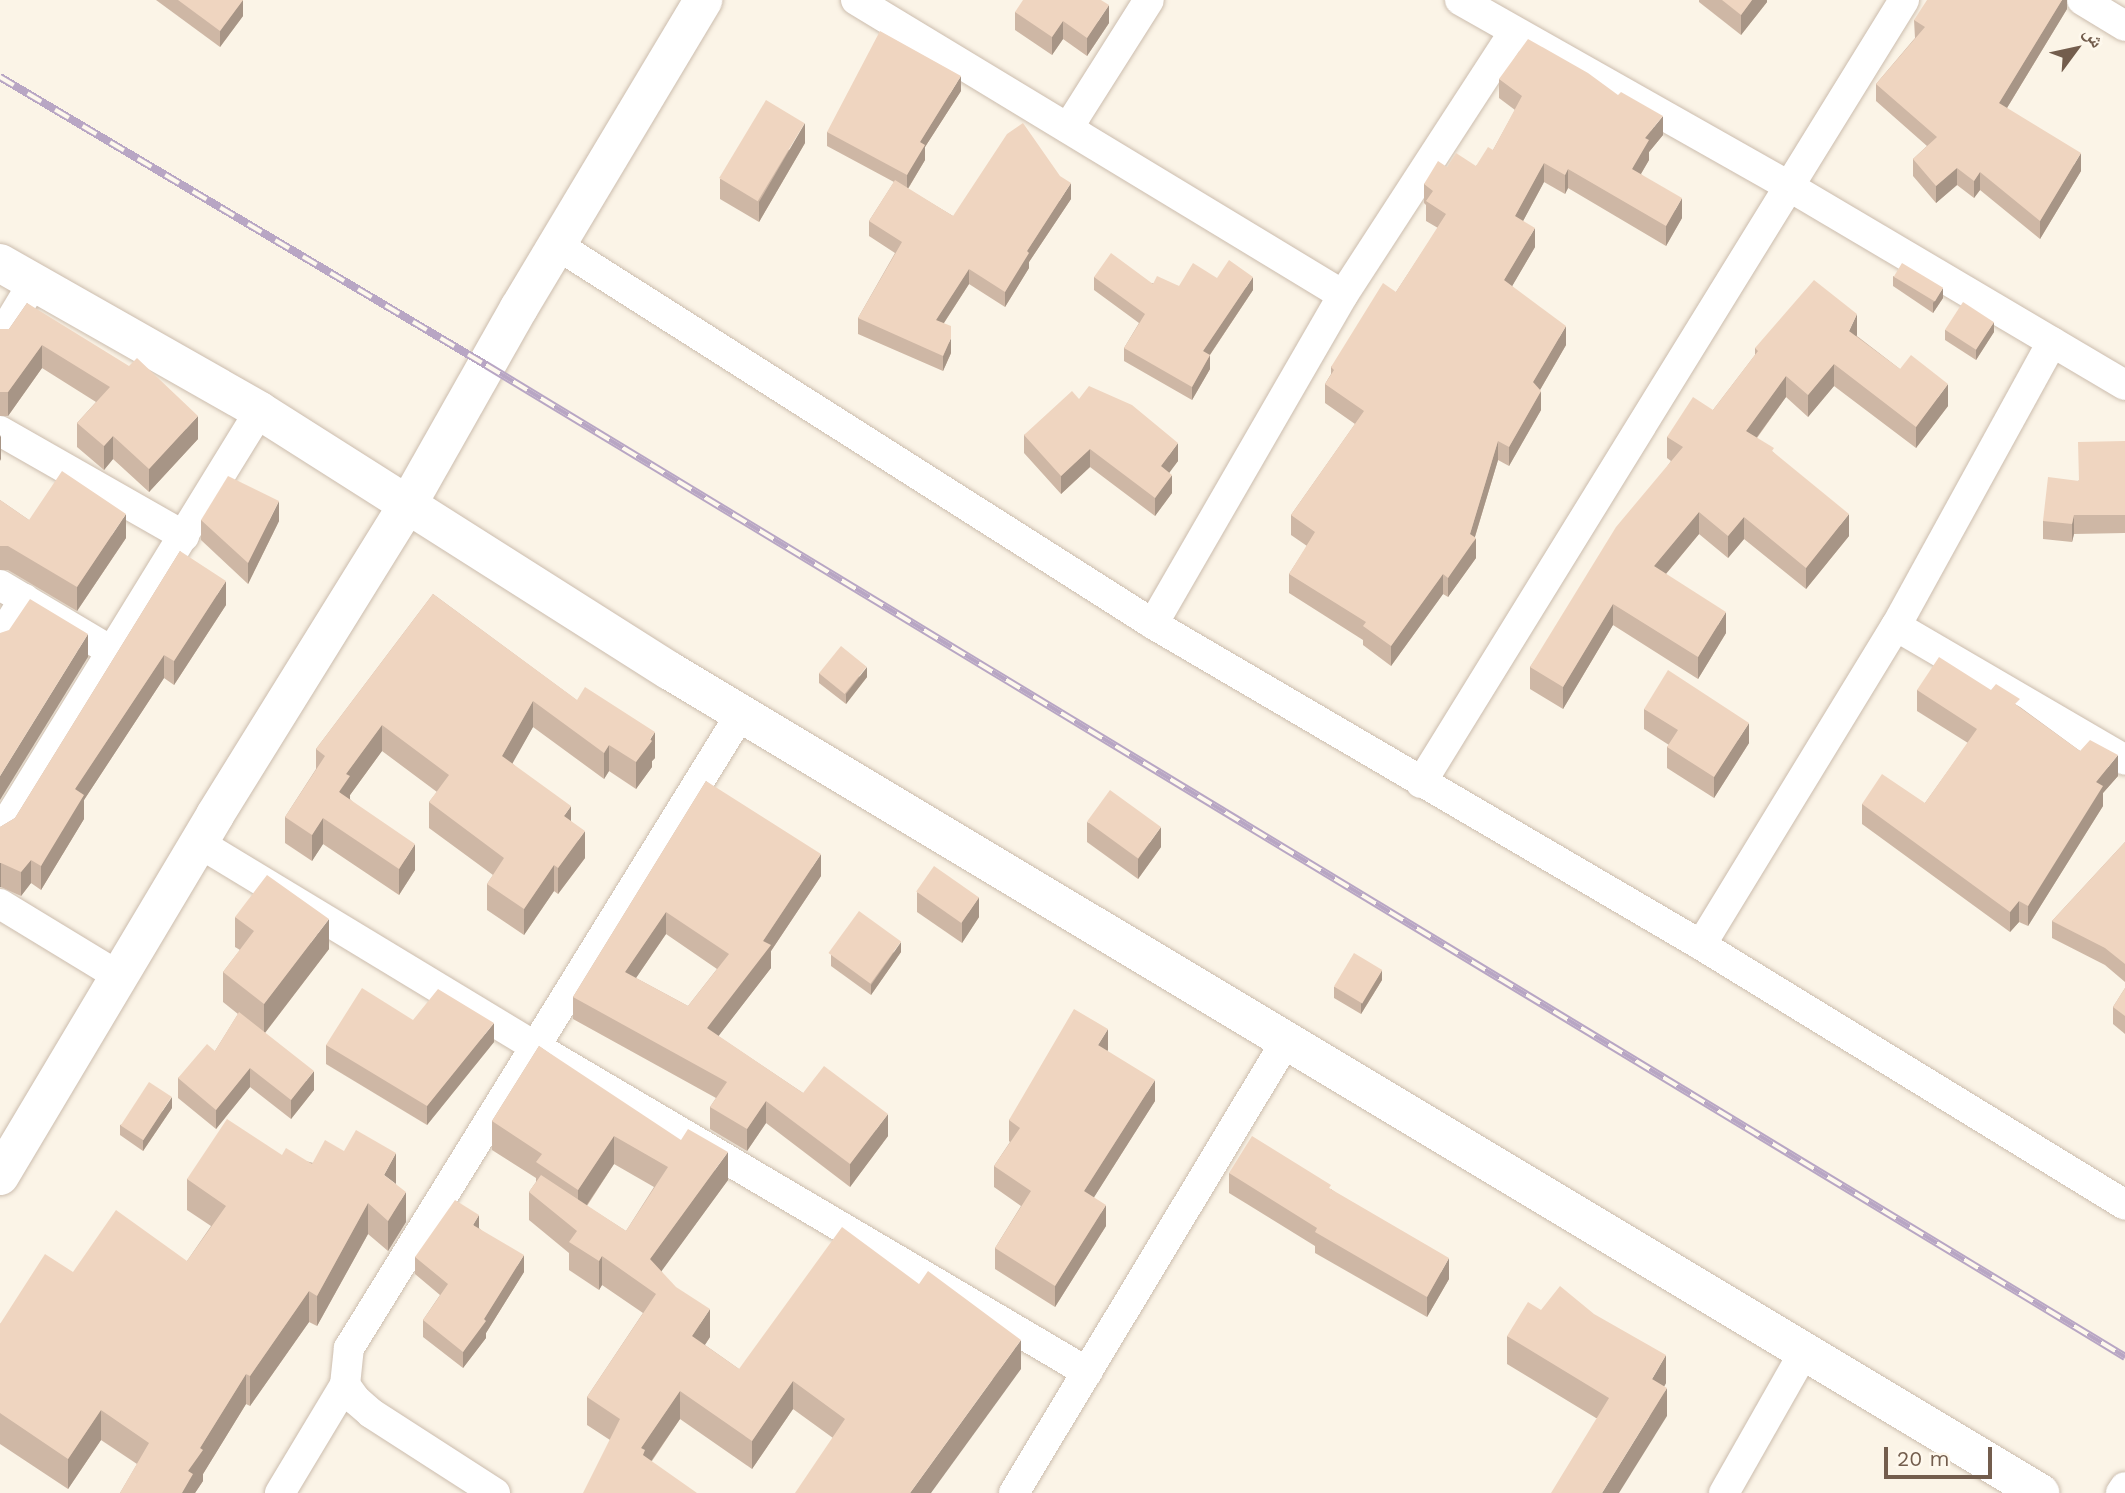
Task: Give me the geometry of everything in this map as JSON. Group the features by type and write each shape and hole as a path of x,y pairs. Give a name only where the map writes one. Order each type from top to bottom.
{"street":[{"path":"0,1175 199,843 408,504 556,245 703,0"},
{"path":"856,0 1343,295"},
{"path":"1068,128 1149,0"},
{"path":"1460,0 1790,187 2125,386"},
{"path":"1421,783 1904,0"},
{"path":"2082,0 2125,26"},
{"path":"1153,624 1343,295 1514,32"},
{"path":"556,245 1153,624 1701,945 2125,1205"},
{"path":"0,263 260,411 742,712 2040,1493"},
{"path":"0,338 33,283"},
{"path":"1701,945 1896,626 2052,342"},
{"path":"0,833 260,411"},
{"path":"0,431 184,536"},
{"path":"0,639 12,592 113,652"},
{"path":"1896,626 2125,761"},
{"path":"280,1493 345,1385 349,1348 742,712"},
{"path":"199,843 536,1047 1087,1372"},
{"path":"0,904 120,977"},
{"path":"1014,1493 1286,1041"},
{"path":"1724,1493 1804,1352"},
{"path":"345,1385 371,1413 495,1493"},
{"path":"2121,1493 2125,1487"}],"building":[{"path":"178,0 243,0 220,31"},
{"path":"1023,0 1101,0 1109,5 1087,38 1063,21 1052,37 1015,12"},
{"path":"1722,0 1752,0 1741,15"},
{"path":"1927,0 2062,0 1999,103 2081,153 2040,221 1980,172 1974,181 1957,168 1936,186 1913,159 1937,137 1876,84 1925,27 1914,20"},
{"path":"880,31 961,76 920,142 925,145 907,175 827,132"},
{"path":"1528,39 1588,73 1618,95 1621,92 1663,116 1645,138 1649,140 1632,169 1682,198 1666,226 1568,169 1565,175 1544,163 1515,216 1535,228 1504,280 1566,326 1533,382 1541,391 1509,447 1498,441 1470,534 1476,538 1448,578 1443,574 1391,646 1363,626 1366,622 1289,574 1315,532 1291,515 1364,411 1325,384 1334,370 1331,367 1383,283 1396,292 1446,214 1426,201 1433,191 1424,184 1438,161 1447,167 1456,153 1476,166 1488,147 1493,150 1522,96 1499,79"},
{"path":"766,100 805,123 758,201 719,178"},
{"path":"1023,123 1060,176 1071,183 1027,251 1029,253 1005,292 969,269 936,320 951,326 951,338 943,356 858,318 902,242 869,221 895,180 953,216 1007,134"},
{"path":"1111,253 1153,284 1157,276 1179,286 1193,263 1217,278 1229,260 1253,277 1203,351 1210,355 1192,387 1124,348 1145,314 1094,277"},
{"path":"1902,263 1943,288 1935,301 1894,277"},
{"path":"1814,280 1857,314 1849,331 1900,369 1911,355 1948,384 1916,427 1834,364 1808,395 1786,376 1746,431 1774,448 1772,451 1849,514 1806,568 1744,517 1728,536 1699,512 1654,566 1726,612 1698,657 1613,604 1563,687 1530,667 1616,527 1683,447 1667,437 1693,397 1713,410 1758,351 1755,348"},
{"path":"1963,302 1994,322 1976,350 1945,330"},
{"path":"27,303 129,366 137,358 198,416 149,469 113,436 104,446 77,423 110,387 42,345 8,392 0,392 0,329 9,329"},
{"path":"1089,386 1132,405 1178,443 1161,466 1172,475 1155,498 1090,449 1061,476 1024,435 1072,391 1079,399"},
{"path":"2125,441 2125,515 2074,515 2072,524 2043,521 2048,477 2079,481 2078,442"},
{"path":"62,471 126,514 77,587 8,546 0,546 0,500 29,520"},
{"path":"228,476 279,501 248,563 201,520"},
{"path":"180,551 226,581 174,661 164,655 75,789 84,795 41,866 31,860 21,872 0,863 0,827 15,818"},
{"path":"433,594 577,700 585,687 655,732 650,739 652,741 636,762 609,745 604,753 533,701 502,756 571,806 564,816 585,831 558,868 554,865 524,909 487,884 504,858 429,802 449,775 382,725 346,774 350,776 339,792 415,844 399,869 323,818 312,835 285,817 325,756 316,749"},
{"path":"30,599 88,634 0,776 0,633 9,630"},
{"path":"841,646 867,667 845,694 819,673"},
{"path":"1939,657 1991,690 1996,684 2020,699 2015,704 2080,751 2090,740 2118,755 2096,782 2103,786 2028,906 2019,901 2010,912 1862,804 1882,774 1925,803 1977,729 1917,690"},
{"path":"1668,670 1749,723 1714,777 1667,747 1678,730 1644,709"},
{"path":"706,781 821,854 763,941 771,945 707,1028 803,1093 824,1066 888,1114 850,1164 766,1101 747,1129 710,1107 727,1082 573,997","holes":["666,912 729,954 688,1006 625,972"]},
{"path":"1110,790 1161,827 1138,859 1087,822"},
{"path":"2125,842 2125,964 2105,948 2052,921"},
{"path":"934,866 979,898 961,923 916,891"},
{"path":"267,875 329,919 264,1004 223,972 254,931 235,917"},
{"path":"859,911 901,942 871,984 828,953"},
{"path":"1354,953 1382,970 1362,1003 1334,986"},
{"path":"362,988 413,1020 438,989 494,1023 427,1106 326,1045"},
{"path":"2125,988 2125,1016 2113,1007"},
{"path":"1074,1009 1108,1029 1098,1045 1155,1080 1084,1191 1106,1205 1055,1286 995,1248 1031,1191 994,1166 1020,1128 1009,1120"},
{"path":"239,1012 314,1071 291,1100 250,1068 216,1110 178,1078 207,1044 215,1051"},
{"path":"539,1046 681,1140 688,1129 728,1152 650,1259 676,1287 710,1309 692,1336 739,1369 842,1227 919,1284 928,1271 1021,1340 910,1493 795,1493 845,1419 793,1381 752,1441 680,1391 641,1448 645,1450 643,1455 697,1493 583,1493 620,1419 587,1397 656,1294 602,1256 599,1261 569,1242 577,1231 529,1192 541,1175 626,1231 668,1167 614,1136 578,1190 536,1162 542,1154 492,1121"},
{"path":"149,1082 172,1097 143,1140 121,1126"},
{"path":"227,1119 282,1155 286,1148 312,1164 325,1140 344,1151 356,1130 396,1153 384,1175 406,1192 388,1221 368,1203 317,1296 309,1291 250,1376 246,1374 200,1448 203,1450 188,1471 193,1474 182,1493 120,1493 149,1443 101,1410 68,1459 0,1413 0,1324 45,1254 73,1272 116,1210 187,1261 226,1206 187,1179"},
{"path":"1252,1136 1331,1185 1329,1188 1449,1258 1427,1297 1315,1232 1317,1228 1229,1173"},
{"path":"455,1200 479,1215 473,1225 524,1255 484,1319 486,1321 463,1352 423,1320 448,1284 415,1257"},
{"path":"1560,1286 1594,1314 1666,1355 1652,1379 1667,1388 1602,1493 1551,1493 1609,1398 1507,1336 1528,1302 1541,1310"}],"railway":[{"path":"0,77 486,365 2125,1357"}]}
